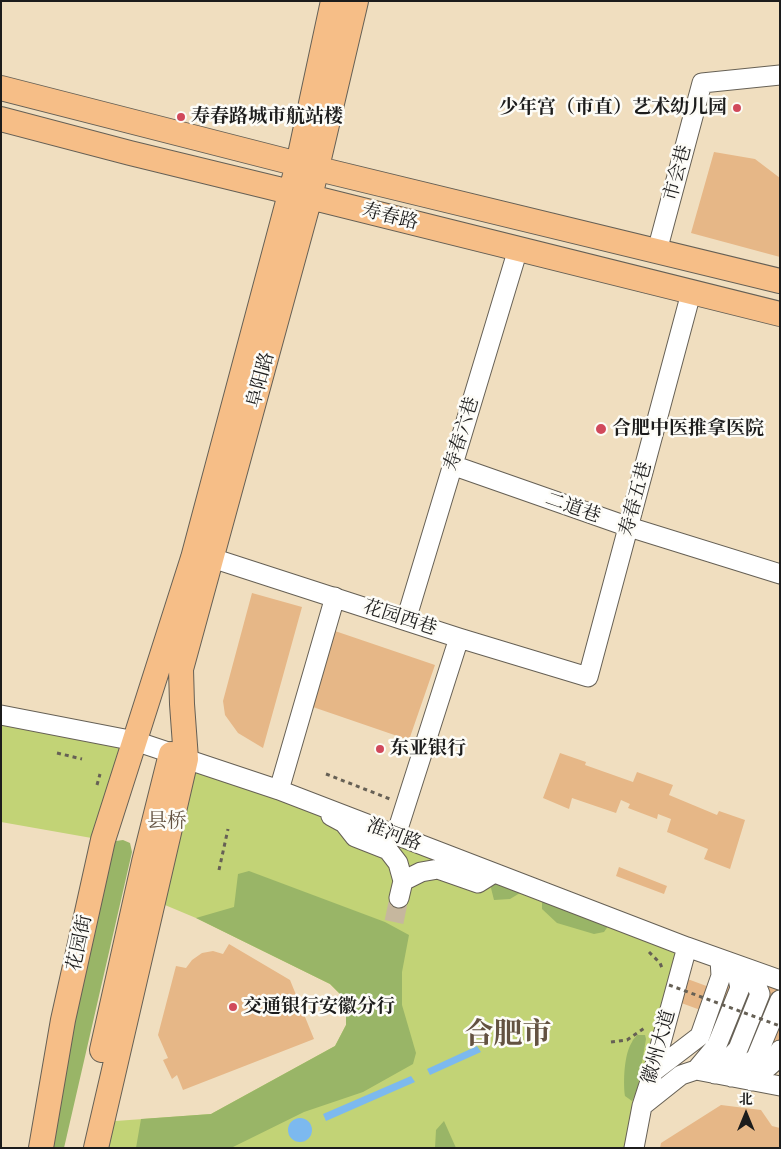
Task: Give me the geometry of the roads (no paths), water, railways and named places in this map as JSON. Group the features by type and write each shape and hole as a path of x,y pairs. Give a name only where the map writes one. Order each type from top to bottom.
{"main road":[{"name":"阜阳路","path":"308,166 333,1"},
{"name":"阜阳路","path":"135,741 193,558 356,1"},
{"name":"寿春路","path":"1,88 308,166 780,281"},
{"name":"寿春路","path":"1,119 130,153 780,314"},
{"name":"阜阳路","path":"179,756 182,704 181,669 212,558 300,195"},
{"name":"花园街","path":"41,1148 63,1020 103,840 135,741"},
{"path":"80,1148 144,862 179,756"},
{"path":"96,1148 179,756"}],"street":[{"name":"市会巷","path":"657,251 702,82 780,75"},
{"name":"寿春六巷","path":"406,620 518,249"},
{"name":"寿春五巷","path":"588,677 692,293"},
{"name":"二道巷","path":"452,465 629,527 780,574"},
{"name":"花园西巷","path":"212,558 459,638 588,677"},
{"path":"335,598 286,792 344,823 355,838 388,850 398,863 401,889 421,872 438,869 478,883 494,873"},
{"path":"396,835 459,638"},
{"name":"淮河路","path":"1,715 135,741 286,792 735,964 778,985"},
{"name":"徽州大道","path":"634,1148 642,1106 687,947"},
{"path":"696,1070 717,1045 740,988 735,964"},
{"path":"653,1072 700,1036 721,976 735,964"},
{"path":"723,1075 738,1049 760,994 735,964"},
{"path":"723,1075 756,1058 780,1000"},
{"path":"752,1081 775,1061 780,1050"},
{"path":"642,1106 681,1075 696,1070 778,1084"}],"water":[{"path":"477,1046 481,1052 430,1075 427,1069"},
{"path":"411,1076 415,1082 326,1121 323,1114"},
{"path":"300,1118 309,1121 312,1130 309,1139 300,1142 291,1139 288,1130 291,1121"}],"tunnel":[{"path":"394,922 399,898"}],"place":[{"name":"少年宫（市直）艺术幼儿园","path":"737,108"},
{"name":"寿春路城市航站楼","path":"181,117"},
{"name":"合肥中医推拿医院","path":"601,429"},
{"name":"东亚银行","path":"380,749"},
{"name":"交通银行安徽分行","path":"233,1007"}],"district":[{"name":"县桥","path":"167,822"},
{"name":"合肥市","path":"508,1035"}]}
